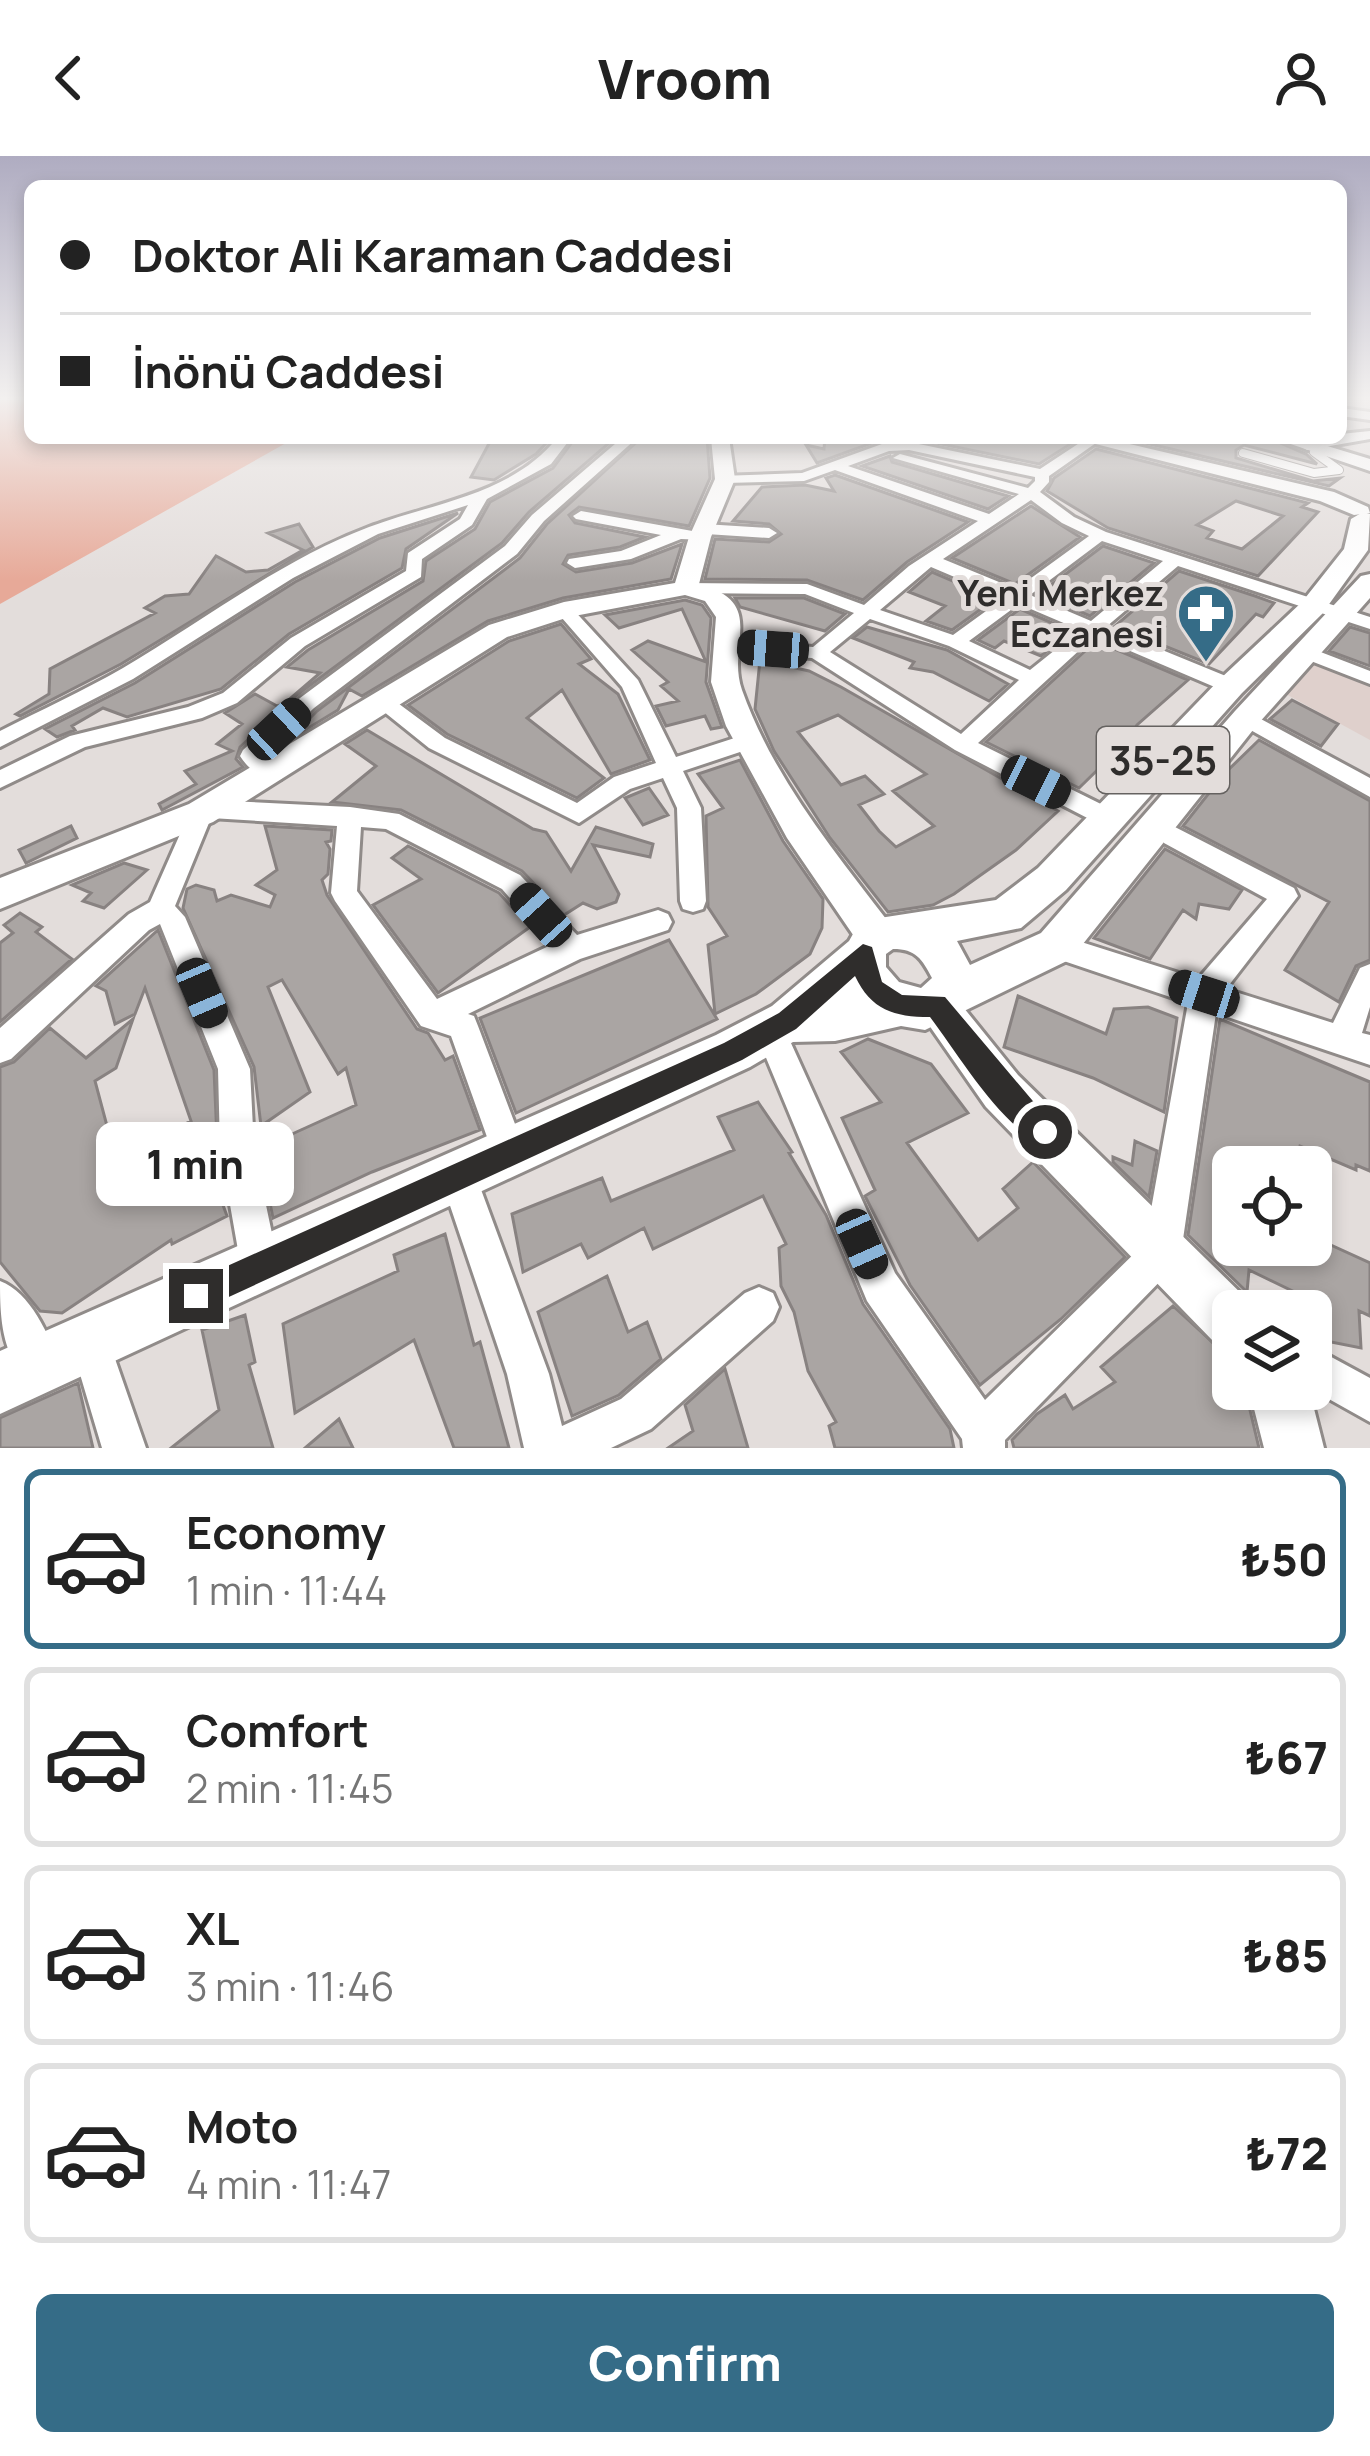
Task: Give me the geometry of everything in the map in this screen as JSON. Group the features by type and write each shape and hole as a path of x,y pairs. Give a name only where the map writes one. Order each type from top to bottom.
{"main road":[{"path":"686,588 694,534 725,478 719,460"},
{"path":"1203,460 1327,496 1366,515"},
{"name":"35-25","path":"779,1026 926,1003 1056,946 1238,702 1305,652 1354,603 1357,550 1366,515"},
{"path":"0,894 204,811 273,773 498,631 564,610 686,588 714,596 729,616 725,682 750,741 799,829 884,940 937,944 951,965 954,977 926,1003"},
{"name":"35-25","path":"20,1374 779,1026 884,940 1006,916 1052,879 1108,818 1354,603"},
{"path":"884,940 862,966 874,989 926,1003 1002,1091 1212,1301"},
{"path":"1287,1410 1294,1448"}],"street":[{"path":"0,740 126,675 308,563 372,531 482,496 545,460"},
{"path":"273,773 251,756 307,703 511,550 538,518 604,460"},
{"path":"725,478 804,477 849,460"},
{"path":"928,460 1031,493 1068,520 1174,561 1354,603"},
{"path":"980,460 1042,474 1061,460"},
{"path":"836,466 990,520"},
{"path":"817,652 930,560 1031,493 1042,482 1042,474"},
{"path":"0,780 78,741 194,713 230,698 298,642 415,573 414,556 466,522 482,496"},
{"path":"580,517 694,534 769,533"},
{"path":"575,563 625,555 694,534"},
{"path":"956,642 1100,535"},
{"path":"930,560 1094,626 1238,702 1370,789"},
{"path":"963,745 1032,679 1174,561"},
{"path":"686,588 807,589 956,642 1032,679"},
{"path":"564,610 631,685 688,808 693,901"},
{"path":"729,646 817,652 963,745 1108,818"},
{"path":"1305,652 1370,678"},
{"path":"384,704 437,743 579,814 622,783 750,741"},
{"path":"0,1048 160,910 204,811 390,820 511,882 572,949"},
{"path":"350,816 344,893 432,1016 464,1025 509,1153"},
{"path":"779,1026 881,1287 983,1440 1162,1253 1204,994 1285,896 1173,836"},
{"path":"160,910 171,917 234,1069 237,1148 260,1267"},
{"path":"432,1016 572,949 658,922"},
{"path":"1056,946 1358,1045"},
{"path":"1358,1045 1349,1017 1370,977"},
{"path":"458,1176 528,1374 546,1448"},
{"path":"0,1300 14,1316 20,1374"},
{"path":"562,1448 636,1414 759,1306"},
{"path":"91,1344 124,1448"},
{"path":"1332,1378 1370,1401"}],"lane":[{"path":"1269,460 1314,473 1339,470 1329,460"}],"shaded area":[{"path":"0,460 255,460 0,604"},
{"path":"1305,652 1370,678 1370,740 1273,687"}],"building":[{"path":"480,460 526,460 494,480 471,477"},
{"path":"559,460 589,460 529,512 502,543 297,695 240,747 236,759 243,767 162,810 159,804 196,784 185,771 232,751 217,744 242,724 225,713 255,694 277,706 284,704 320,673 287,667 423,581 426,561 475,529 490,502 553,468"},
{"path":"617,460 709,460 710,478 689,526 579,507 569,515 575,523 645,537 620,547 568,555 563,564 576,572 632,563 682,544 671,579 563,598 488,621 362,696 349,689 338,710 287,741 317,711 520,558 547,524"},
{"path":"891,460 1008,496 988,509 862,466"},
{"path":"1080,460 1140,460 1308,503 1302,507 1318,512 1258,576 1108,528 1047,491 1054,478","holes":["1236,501 1283,516 1242,549 1207,538 1213,531 1197,525"]},
{"path":"1219,460 1244,460 1313,481 1340,478 1329,486"},
{"path":"835,475 968,522 907,562 863,600 807,580 705,579 715,539 769,542 781,534 769,524 733,521 762,487 805,485 834,491 826,478"},
{"path":"1031,506 1080,537 1015,584 952,558"},
{"path":"458,513 406,549 402,568 289,634 221,689 127,717 103,708 72,726 75,730 57,737 45,729 135,683 295,582 380,538"},
{"path":"299,524 313,547 121,664 16,714 49,694 50,669 155,613 145,608 165,596 189,594 216,556 246,572 268,570 303,550 268,533"},
{"path":"1103,546 1154,563 1090,616 1039,594"},
{"path":"1179,571 1274,603 1263,617 1256,614 1209,664 1115,626"},
{"path":"932,572 995,599 952,630 926,621 945,606 909,592"},
{"path":"735,598 804,598 845,614 825,631 740,607"},
{"path":"685,600 702,605 711,618 706,682 722,727 711,729 705,716 666,726 656,706 678,701 661,686 668,682 632,650 648,641 706,662 682,609 619,628 605,615"},
{"path":"1020,609 1071,631 1041,656 1004,641 995,648 978,640"},
{"path":"561,624 591,659 579,664 618,694 650,760 611,774 562,690 527,718 604,778 577,798 447,734 408,705 509,641"},
{"path":"867,627 947,650 1008,684 989,701 933,672 910,668 914,662 853,638"},
{"path":"1350,627 1370,633 1370,666 1329,651"},
{"path":"1096,641 1188,680 1137,725 1079,788 986,742"},
{"path":"760,660 809,671 1058,811 1016,850 954,894 933,905 888,912 830,838 774,751 755,709","holes":["838,715 926,774 893,791 934,826 896,847 859,805 884,794 865,776 841,785 798,732"]},
{"path":"1292,700 1338,724 1321,746 1270,719"},
{"path":"367,730 533,829 546,832 571,871 596,827 653,844 650,857 593,845 619,894 616,902 597,909 583,903 564,915 522,871 401,810 332,802 376,766 345,744"},
{"path":"1259,740 1370,801 1370,960 1356,966 1339,1002 1285,970 1329,902 1183,826 1224,774"},
{"path":"740,760 783,841 823,899 822,928 810,954 756,994 715,1014 708,945 727,936 708,907 706,816 723,808 698,774"},
{"path":"649,788 668,815 643,825 625,798"},
{"path":"71,826 77,838 26,863 19,850"},
{"path":"265,826 332,830 331,841 326,842 328,874 322,880 327,895 417,1029 428,1033 445,1060 453,1056 480,1130 372,1172 273,1218 259,1149 356,1105 346,1068 338,1074 282,980 268,987 310,1092 261,1126 254,1067 183,908 187,889 196,885 214,890 217,901 231,895 270,907 275,895 256,885 277,870"},
{"path":"408,846 499,893 530,927 438,993 373,905 421,879 392,858"},
{"path":"1165,849 1242,890 1229,909 1199,904 1196,919 1183,910 1150,959 1094,938"},
{"path":"124,863 147,870 104,908 83,901 91,893 72,885"},
{"path":"20,913 42,927 36,932 72,959 0,1022 0,943 13,933 4,925"},
{"path":"158,930 214,1070 218,1162 212,1175 227,1216 172,1244 171,1240 62,1313 40,1311 0,1262 0,1067 14,1062 50,1028 86,1058 133,1019 116,1068 95,1081 119,1171 148,1156 149,1162 188,1133 185,1124 191,1121 145,988 135,1014 115,1024 106,991 96,986"},
{"path":"669,940 717,1019 516,1113 480,1018"},
{"path":"1018,996 1106,1034 1114,1009 1148,1007 1177,1018 1164,1112 1093,1078 1004,1047"},
{"path":"1220,1019 1370,1082 1370,1171 1332,1160 1332,1146 1212,1146 1212,1258 1188,1235"},
{"path":"868,1039 931,1064 968,1113 907,1143 978,1240 1018,1208 1003,1189 1033,1162 1125,1257 1061,1319 980,1385 910,1285 865,1196 875,1190 842,1118 881,1102 841,1052"},
{"path":"758,1102 826,1215 863,1304 950,1429 954,1448 835,1448 829,1426 836,1422 808,1371 794,1312 781,1286 779,1248 786,1244 763,1196 653,1249 644,1228 588,1258 581,1244 523,1272 512,1214 602,1178 611,1201 734,1150 718,1117"},
{"path":"1135,1141 1157,1151 1149,1197 1113,1162 1113,1157 1132,1165"},
{"path":"445,1234 474,1345 480,1342 509,1448 454,1448 414,1340 295,1413 283,1324 398,1271 394,1255"},
{"path":"1332,1246 1370,1263 1370,1316 1359,1311 1361,1348 1332,1342 1332,1290 1290,1290 1249,1270 1245,1290 1220,1266 1332,1266"},
{"path":"607,1276 628,1332 647,1322 661,1359 619,1395 572,1416 538,1312"},
{"path":"1173,1306 1212,1342 1212,1410 1250,1410 1259,1448 1014,1448 1012,1440 1037,1414 1065,1395 1073,1409 1115,1382 1101,1367"},
{"path":"245,1315 255,1362 249,1365 273,1448 171,1448 219,1410 202,1330"},
{"path":"725,1369 748,1448 668,1448 693,1431 685,1405"},
{"path":"78,1383 93,1448 0,1448 0,1418"},
{"path":"339,1419 353,1448 305,1448"}],"place":[{"name":"Yeni Merkez Eczanesi","path":"1206,664"}],"route":[{"path":"196,1296 733,1052 788,1021 863,954 862,966 874,989 898,1006 925,1009 936,1005 1002,1091 1045,1132"}]}
